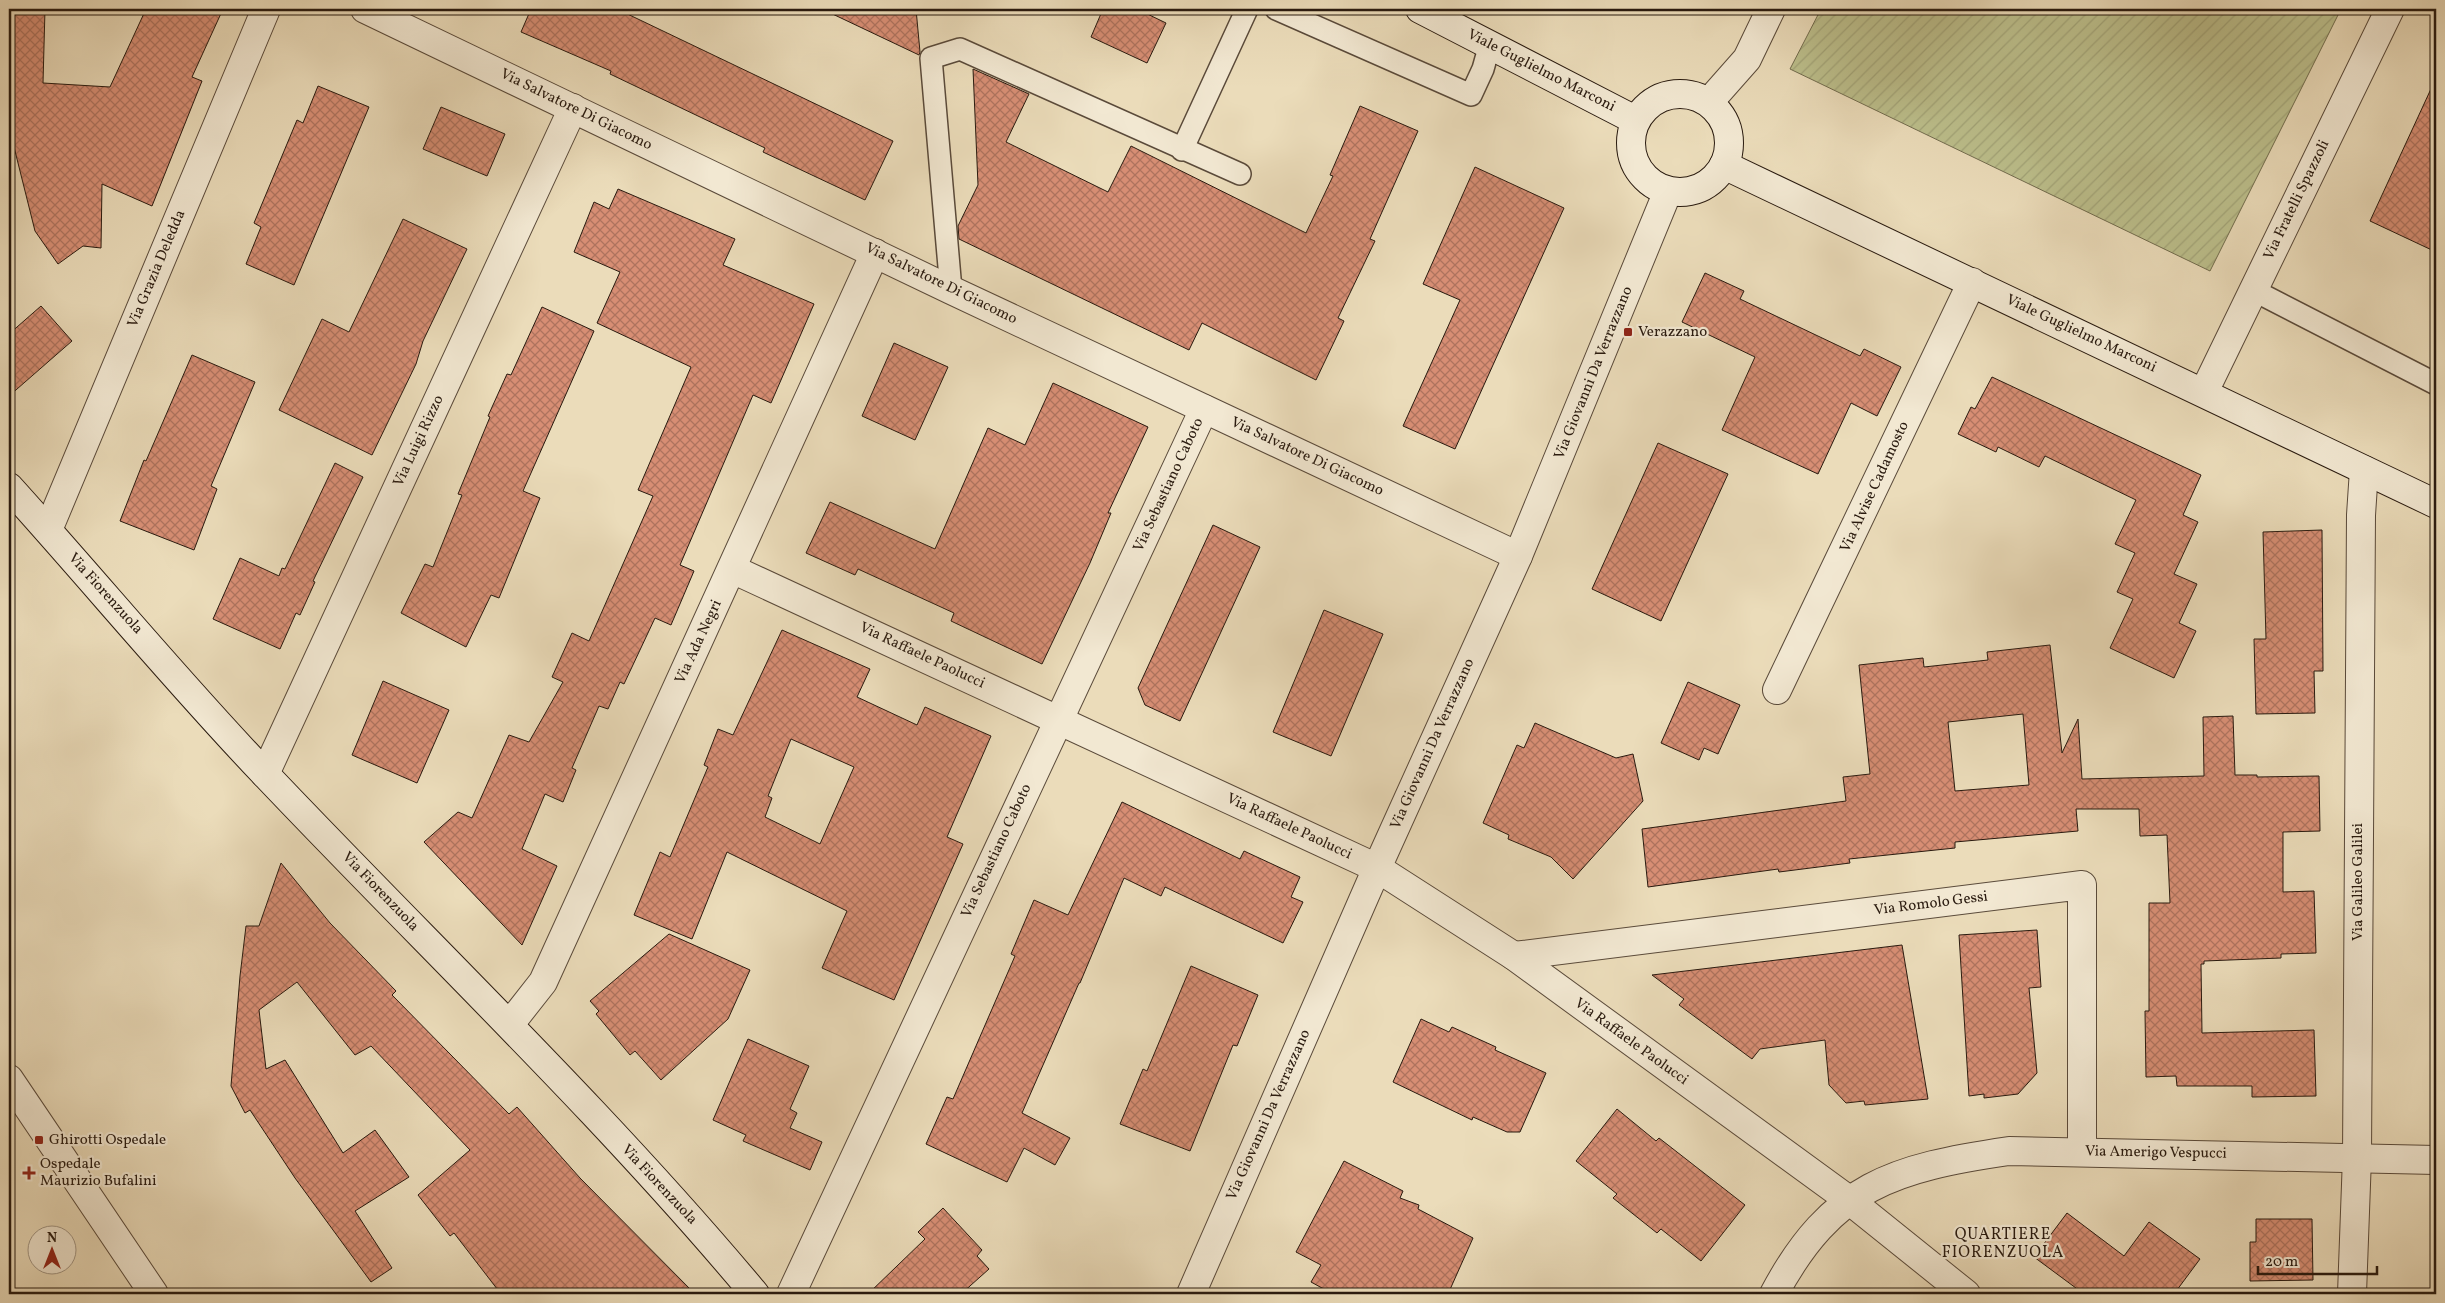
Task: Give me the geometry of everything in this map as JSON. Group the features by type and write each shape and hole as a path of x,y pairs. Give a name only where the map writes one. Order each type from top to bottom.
{"street":[{"name":"Via Grazia Deledda","path":"48,530 266,9"},
{"name":"Via Salvatore Di Giacomo","path":"365,9 951,290 1518,556"},
{"name":"Viale Guglielmo Marconi","path":"1420,9 1635,120"},
{"path":"1709,102 1747,59 1771,9"},
{"name":"Via Fratelli Spazzoli","path":"2204,392 2390,9"},
{"path":"1676,93 1694,95 1709,102 1722,116 1729,132 1730,149 1724,166 1716,177 1702,187 1685,192 1668,191 1650,183 1638,170 1631,154 1630,137 1635,120 1645,107 1659,98 1676,93"},
{"name":"Via Luigi Rizzo","path":"265,774 573,108"},
{"name":"Viale Guglielmo Marconi","path":"1724,166 2204,392 2436,504"},
{"name":"Via Giovanni Da Verrazzano","path":"1191,1294 1377,868 1518,556 1668,191"},
{"name":"Via Ada Negri","path":"510,1024 543,982 875,253"},
{"name":"Via Alvise Cadamosto","path":"1777,690 1972,282"},
{"name":"Via Sebastiano Caboto","path":"791,1294 1204,409"},
{"name":"Via Galileo Galilei","path":"2352,1294 2357,1157 2361,515 2364,470"},
{"name":"Via Fiorenzuola","path":"9,486 265,774 510,1024 710,1240 755,1294"},
{"name":"Via Raffaele Paolucci","path":"732,568 1377,868 1514,956 1849,1200 1966,1294"},
{"name":"Via Romolo Gessi","path":"1514,956 2082,885 2082,1151"},
{"path":"9,1079 154,1294"},
{"name":"Via Amerigo Vespucci","path":"1774,1294 1821,1224 1849,1200 1879,1182 1926,1165 2009,1151 2082,1151 2436,1160"}],"lane":[{"path":"1182,150 1247,9"},
{"path":"1276,9 1471,95 1483,69 1490,44"},
{"path":"951,290 931,58 960,49 1182,150 1240,174"},
{"path":"2253,290 2436,384"}],"green space":[{"path":"1821,9 2341,9 2210,271 1790,69"}],"building":[{"path":"9,9 45,9 43,83 110,87 146,9 223,9 192,77 202,81 152,206 102,184 101,248 83,246 58,264 35,231 9,127"},
{"path":"531,9 617,9 893,141 865,200 763,152 765,148 610,74 611,71 521,32"},
{"path":"822,9 916,9 919,55"},
{"path":"1103,9 1137,9 1166,23 1147,63 1091,37"},
{"path":"973,69 1029,94 1006,142 1108,192 1131,146 1306,233 1333,176 1330,175 1360,106 1418,131 1370,239 1375,241 1338,318 1344,321 1316,380 1202,323 1189,350 959,239 958,226 978,185"},
{"path":"2436,78 2436,252 2370,221"},
{"path":"318,86 369,107 294,285 246,264 261,227 254,223 297,120 303,123"},
{"path":"441,107 505,134 487,176 423,149"},
{"path":"1475,167 1564,208 1455,449 1403,426 1460,300 1423,284"},
{"path":"618,189 735,239 723,265 814,304 771,403 753,395 680,565 694,571 671,625 655,618 624,684 620,682 608,709 599,706 572,768 576,770 563,802 545,794 522,849 557,866 522,945 424,842 458,812 472,818 509,735 529,742 563,682 552,677 572,633 589,641 653,496 638,490 691,367 597,323 620,272 574,252 594,202 609,209"},
{"path":"403,219 467,249 423,341 416,364 372,455 279,410 322,319 349,332"},
{"path":"1705,273 1744,291 1740,299 1860,356 1864,349 1901,367 1877,416 1851,403 1818,474 1722,430 1755,357 1682,322"},
{"path":"41,306 72,341 9,396 9,334"},
{"path":"542,307 594,331 523,491 540,498 499,598 491,595 466,647 401,613 425,564 433,567 462,495 458,494 490,417 488,416 507,374 511,375"},
{"path":"894,343 948,367 915,440 862,416"},
{"path":"192,355 255,382 211,486 217,489 194,550 120,521 144,460 146,461"},
{"path":"1992,377 2201,475 2183,515 2198,522 2174,574 2197,584 2179,623 2196,631 2174,678 2110,648 2133,599 2117,592 2135,553 2115,544 2136,500 2045,456 2039,467 1998,447 1996,452 1958,434 1971,407 1975,409"},
{"path":"1053,383 1148,427 1108,513 1111,513 1090,563 1042,664 951,621 954,613 858,569 855,575 806,553 830,502 935,549 988,428 1025,445"},
{"path":"1658,443 1728,474 1661,621 1592,589"},
{"path":"335,463 363,477 313,581 315,582 300,615 296,613 280,649 213,619 240,558 279,576 282,568 285,569"},
{"path":"1213,525 1260,547 1180,721 1145,705 1138,688"},
{"path":"2322,530 2323,671 2314,671 2315,713 2256,714 2254,639 2266,639 2263,532"},
{"path":"1324,610 1383,634 1331,756 1273,732"},
{"path":"782,630 870,669 857,697 917,725 925,707 991,736 947,837 963,844 894,1000 822,968 847,911 727,852 692,939 634,915 660,852 670,857 708,767 704,765 718,729 733,735","holes":["791,739 854,767 820,844 765,817 772,798 768,796"]},
{"path":"2050,645 2062,753 2078,719 2082,779 2204,776 2203,717 2233,716 2235,775 2257,775 2257,777 2319,776 2320,831 2283,832 2283,892 2314,891 2316,953 2281,954 2281,958 2204,961 2204,964 2201,964 2202,1033 2314,1030 2316,1096 2252,1097 2252,1086 2177,1086 2176,1076 2146,1077 2145,1011 2149,1011 2149,903 2170,903 2167,835 2140,836 2139,809 2076,809 2078,831 1955,842 1955,848 1849,859 1850,863 1779,872 1778,869 1648,887 1642,829 1846,801 1843,777 1870,774 1859,665 1923,658 1924,667 1988,660 1987,652","holes":["2023,714 2029,785 1955,791 1948,722"]},
{"path":"383,681 449,710 417,783 352,755"},
{"path":"1688,682 1740,705 1718,754 1704,748 1699,760 1661,743"},
{"path":"1535,723 1616,758 1633,754 1643,801 1573,879 1551,857 1508,839 1509,835 1483,823 1517,745 1524,748"},
{"path":"1122,802 1240,859 1244,851 1300,877 1291,897 1303,902 1283,943 1165,887 1161,896 1124,878 1022,1113 1070,1138 1055,1165 1024,1148 1007,1182 926,1144 947,1097 953,1099 1015,956 1011,954 1034,900 1068,915"},
{"path":"281,863 330,923 396,991 392,995 509,1114 517,1107 580,1178 695,1294 501,1294 454,1233 450,1236 418,1195 470,1150 371,1046 355,1055 297,982 259,1010 266,1069 285,1060 343,1153 375,1130 409,1177 355,1211 392,1268 371,1282 295,1178 250,1110 245,1113 231,1086 246,926 259,926"},
{"path":"2037,930 2041,987 2029,988 2037,1073 2018,1094 1984,1098 1984,1094 1969,1096 1959,935"},
{"path":"669,934 750,970 728,1019 661,1080 635,1051 630,1055 596,1014 599,1011 590,1001"},
{"path":"1902,945 1928,1099 1865,1105 1864,1101 1846,1103 1829,1085 1825,1040 1760,1049 1752,1059 1679,1005 1684,999 1652,975"},
{"path":"1191,966 1258,995 1237,1046 1233,1045 1190,1151 1120,1124 1143,1069 1147,1071"},
{"path":"1421,1019 1449,1032 1452,1027 1496,1047 1495,1050 1546,1073 1520,1132 1507,1132 1473,1117 1472,1120 1393,1082"},
{"path":"748,1039 809,1066 790,1109 797,1113 790,1128 822,1142 810,1170 743,1141 746,1135 713,1120"},
{"path":"1617,1109 1656,1141 1659,1138 1745,1205 1701,1261 1661,1229 1657,1233 1613,1198 1617,1194 1576,1161"},
{"path":"1344,1161 1403,1191 1400,1198 1419,1205 1418,1209 1473,1238 1448,1294 1333,1294 1311,1282 1321,1265 1296,1252"},
{"path":"943,1208 982,1250 977,1256 989,1269 961,1294 868,1294 925,1239 918,1232"},
{"path":"2067,1213 2124,1256 2149,1222 2200,1259 2174,1294 2084,1294 2034,1257"},
{"path":"2256,1219 2312,1219 2313,1280 2250,1281 2250,1242 2256,1242"}],"place":[{"name":"Verazzano","path":"1628,332"},
{"name":"Ghirotti Ospedale","path":"39,1140"},
{"name":"Ospedale Maurizio Bufalini","path":"29,1173"}],"district":[{"name":"QUARTIERE FIORENZUOLA","path":"2003,1244"}]}
